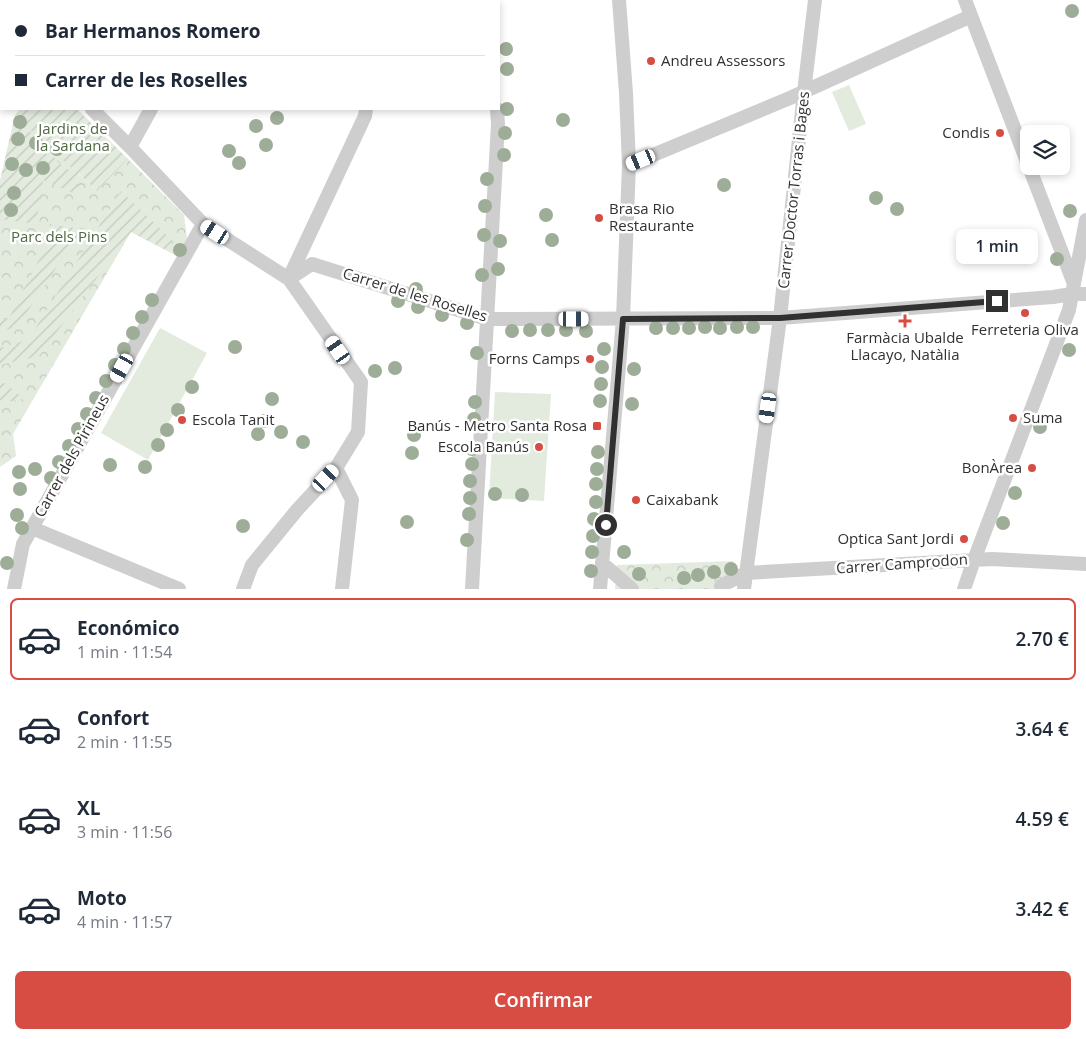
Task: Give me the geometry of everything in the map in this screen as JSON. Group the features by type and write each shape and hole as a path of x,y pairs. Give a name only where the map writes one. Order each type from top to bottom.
{"street":[{"path":"600,589 623,319 629,165 619,0"},
{"name":"Carrer Doctor Torras i Bages","path":"744,589 780,318 815,0"},
{"path":"965,0 1073,289"},
{"path":"629,165 804,92 971,16"},
{"path":"93,110 203,224 288,279 361,382 358,432 336,468 297,510 252,565 243,589"},
{"path":"130,147 150,110"},
{"path":"288,279 365,116 366,110"},
{"path":"472,589 498,124 497,110"},
{"path":"964,589 1068,310 1086,220"},
{"name":"Carrer dels Pirineus","path":"14,589 23,544 203,224"},
{"name":"Carrer de les Roselles","path":"288,279 312,264 487,319 780,318 1053,297 1073,289 1086,294"},
{"path":"336,468 352,500 342,589"},
{"path":"32,528 179,589"},
{"name":"Carrer Camprodon","path":"721,586 746,574 974,560 992,559 1086,564"},
{"path":"602,563 632,589"}],"green space":[{"path":"849,85 866,124 849,131 832,92"},
{"name":"Jardins de la Sardana","path":"19,110 78,110 128,159 97,191 79,174 77,195 43,180 36,224 0,219 0,181 15,115","holes":["20,121 21,121 77,173 64,168"]},
{"name":"Parc dels Pins","path":"15,115 97,191 128,159 184,215 187,239 177,256 131,232 13,434 16,456 0,467 0,181"},
{"path":"121,191 172,240 170,252 131,232 39,356 0,365 0,348 28,340"},
{"path":"50,224 82,229 18,326 0,332 0,320 9,318 47,244"},
{"path":"160,328 207,353 148,460 101,433"},
{"path":"5,383 24,399 0,403 0,384"},
{"path":"495,392 551,394 544,501 489,498"},
{"path":"733,561 731,589 615,589 617,565"}],"place":[{"name":"Andreu Assessors","path":"651,61"},
{"name":"Condis","path":"1000,133"},
{"name":"Brasa Rio Restaurante","path":"599,218"},
{"name":"Ferreteria Oliva","path":"1025,313"},
{"name":"Farmàcia Ubalde Llacayo, Natàlia","path":"905,321"},
{"name":"Forns Camps","path":"590,359"},
{"name":"Suma","path":"1013,418"},
{"name":"Escola Tanit","path":"182,420"},
{"name":"Banús - Metro Santa Rosa","path":"597,426"},
{"name":"Escola Banús","path":"539,447"},
{"name":"BonÀrea","path":"1032,468"},
{"name":"Caixabank","path":"636,500"},
{"name":"Optica Sant Jordi","path":"964,539"}],"route":[{"path":"606,525 623,319 780,318 997,301"}]}
